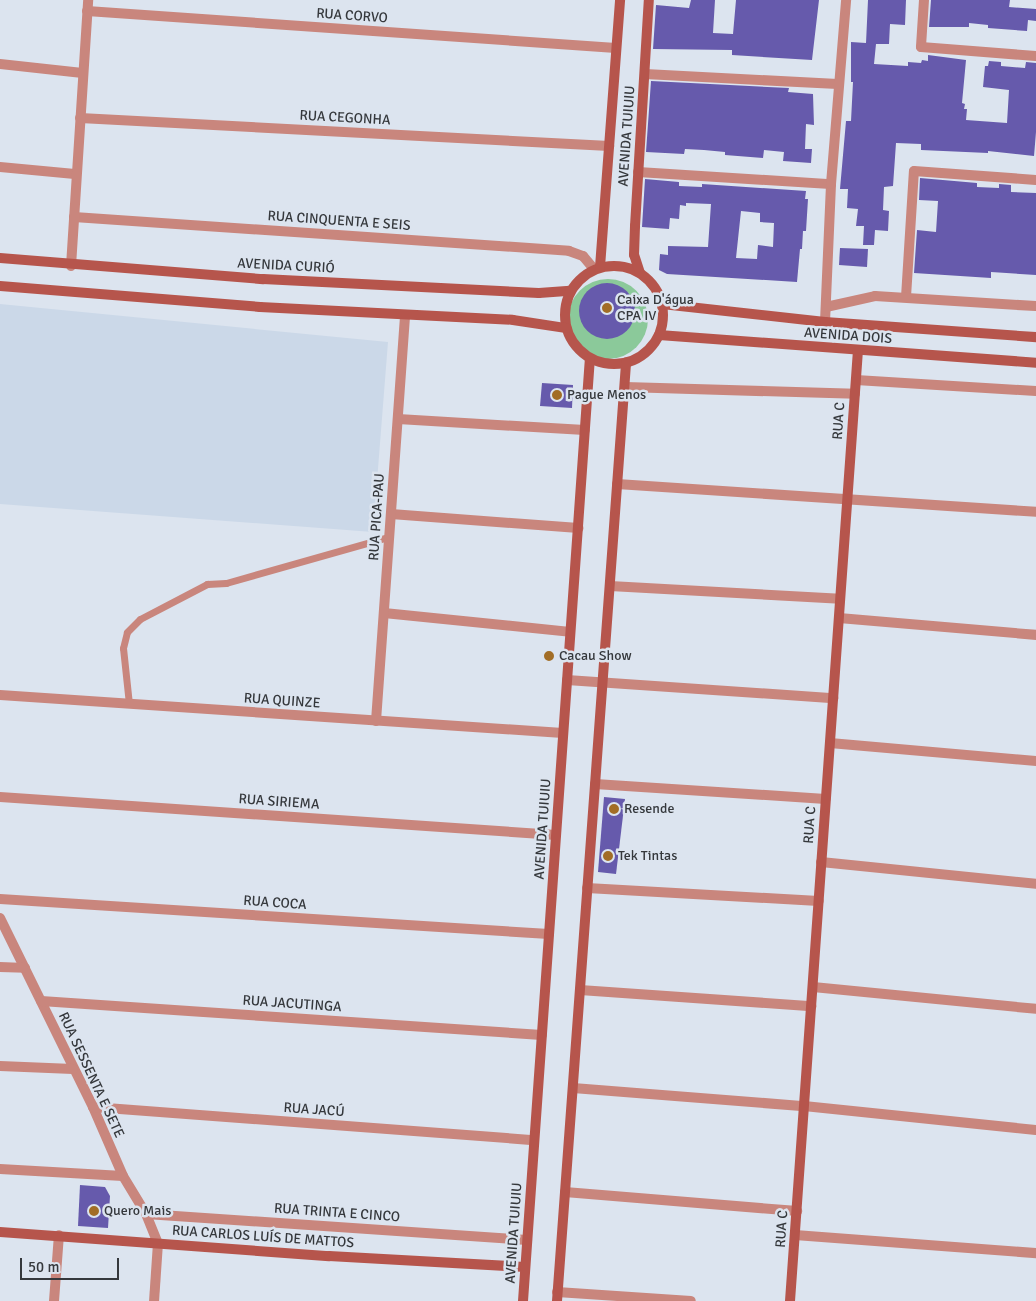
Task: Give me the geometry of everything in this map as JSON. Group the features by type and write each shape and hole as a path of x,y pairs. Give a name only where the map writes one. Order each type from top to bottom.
{"main road":[{"name":"AVENIDA TUIUIU","path":"597,268 609,146 620,0"},
{"name":"AVENIDA TUIUIU","path":"640,273 634,255 649,0"},
{"name":"AVENIDA CURIÓ","path":"0,258 71,266 262,279 540,293 570,291"},
{"path":"613,265 640,273 657,292 662,304 662,320 658,335 651,348 640,357 626,363 614,364 590,358 572,340 566,328 564,316 570,291 581,278 597,268 613,265"},
{"path":"0,286 260,307 513,320 566,328"},
{"name":"AVENIDA DOIS","path":"662,304 825,322 1036,337"},
{"name":"AVENIDA DOIS","path":"658,335 1036,363"},
{"name":"RUA C","path":"790,1301 858,350"},
{"name":"AVENIDA TUIUIU","path":"523,1301 590,358"},
{"path":"557,1296 626,363"},
{"name":"RUA CARLOS LUÍS DE MATTOS","path":"0,1232 329,1256 525,1267"}],"street":[{"path":"71,266 88,0"},
{"path":"825,322 830,184 846,0"},
{"path":"924,0 921,47 1036,56"},
{"name":"RUA CORVO","path":"87,11 616,48"},
{"path":"0,64 83,73"},
{"path":"645,74 838,84"},
{"name":"RUA CEGONHA","path":"80,118 609,146"},
{"path":"0,167 76,174"},
{"path":"906,297 914,171 1036,180"},
{"path":"638,172 830,184"},
{"name":"RUA CINQUENTA E SEIS","path":"74,217 569,251 584,256 597,268"},
{"path":"826,307 875,296 1036,306"},
{"name":"RUA PICA-PAU","path":"376,721 405,315"},
{"path":"856,380 1036,391"},
{"path":"624,387 855,394"},
{"path":"398,419 585,430"},
{"path":"617,484 1036,512"},
{"path":"391,514 578,528"},
{"path":"610,586 840,599"},
{"path":"384,613 570,632"},
{"path":"839,618 1036,635"},
{"path":"567,680 603,684 833,698"},
{"name":"RUA QUINZE","path":"0,695 563,733"},
{"path":"830,743 1036,760"},
{"path":"595,784 826,799"},
{"name":"RUA SIRIEMA","path":"0,797 556,835"},
{"path":"822,862 1036,884"},
{"path":"587,888 819,901"},
{"name":"RUA COCA","path":"0,898 549,934"},
{"name":"RUA SESSENTA E SETE","path":"0,918 93,1107 123,1176 146,1214 158,1243"},
{"path":"0,967 25,968"},
{"path":"813,987 1036,1009"},
{"path":"580,990 811,1006"},
{"name":"RUA JACUTINGA","path":"41,1001 542,1035"},
{"path":"0,1066 73,1069"},
{"path":"572,1088 804,1106 1036,1130"},
{"name":"RUA JACÚ","path":"93,1107 534,1140"},
{"path":"0,1169 123,1176"},
{"path":"565,1192 797,1211"},
{"name":"RUA TRINTA E CINCO","path":"146,1214 527,1240"},
{"path":"795,1234 1036,1253"},
{"path":"54,1301 59,1235"},
{"path":"154,1301 158,1243"},
{"path":"557,1296 691,1301"}],"lane":[{"path":"129,704 123,648 127,632 140,619 207,584 226,583 389,537"}],"shaded area":[{"path":"0,304 388,342 373,532 0,504"}],"green space":[{"path":"600,279 616,279 637,290 648,311 648,327 637,348 616,359 600,359 586,353 574,341 568,327 568,311 574,297 586,285"}],"building":[{"path":"691,0 715,0 713,33 733,34 736,0 819,0 812,60 732,55 732,50 653,49 656,5 689,8"},
{"path":"868,0 906,0 905,25 890,24 889,44 876,44 874,64 908,66 908,62 921,63 922,60 928,61 928,55 966,60 962,103 965,104 964,109 967,109 966,120 1007,123 1009,90 983,87 985,66 988,66 989,61 1001,62 1001,66 1025,68 1026,62 1036,63 1034,156 988,151 988,153 921,150 921,144 896,143 893,186 884,187 883,210 889,211 888,231 875,230 874,245 863,245 864,226 856,226 858,209 847,208 848,189 840,189 846,121 851,121 853,82 851,82 851,42 866,43"},
{"path":"931,0 1010,0 1009,7 1036,9 1036,21 1028,20 1027,31 988,28 988,25 969,23 969,27 929,27"},
{"path":"651,81 789,88 788,92 813,94 814,125 806,124 805,149 812,149 811,163 783,161 784,152 764,150 763,158 725,155 725,152 685,149 684,154 646,152"},
{"path":"920,178 977,183 977,187 999,188 999,184 1011,185 1011,192 1036,193 1036,275 991,272 991,278 914,273 917,230 936,232 938,201 919,200"},
{"path":"645,179 679,182 679,186 702,187 702,184 806,191 805,199 808,199 806,231 803,231 797,282 667,274 659,270 660,254 668,255 668,246 708,247 711,204 686,203 686,206 680,205 679,219 670,218 669,229 642,227","holes":["741,211 760,213 760,222 774,223 773,247 758,245 757,259 736,258"]},
{"path":"840,248 868,249 867,267 839,265"},
{"name":"Caixa D'água CPA IV","path":"601,283 613,283 623,287 631,295 635,311 631,327 623,335 613,339 601,339 591,335 583,327 579,317 579,305 583,295 591,287"},
{"name":"Pague Menos","path":"542,383 573,385 572,408 540,406"},
{"name":"Tek Tintas","path":"604,797 625,799 616,874 598,872"},
{"name":"Quero Mais","path":"80,1185 105,1187 110,1196 108,1228 78,1226"}],"place":[{"name":"Caixa D'água CPA IV","path":"607,308"},
{"name":"Pague Menos","path":"557,395"},
{"name":"Cacau Show","path":"549,656"},
{"name":"Resende","path":"614,809"},
{"name":"Tek Tintas","path":"608,856"},
{"name":"Quero Mais","path":"94,1211"}]}
